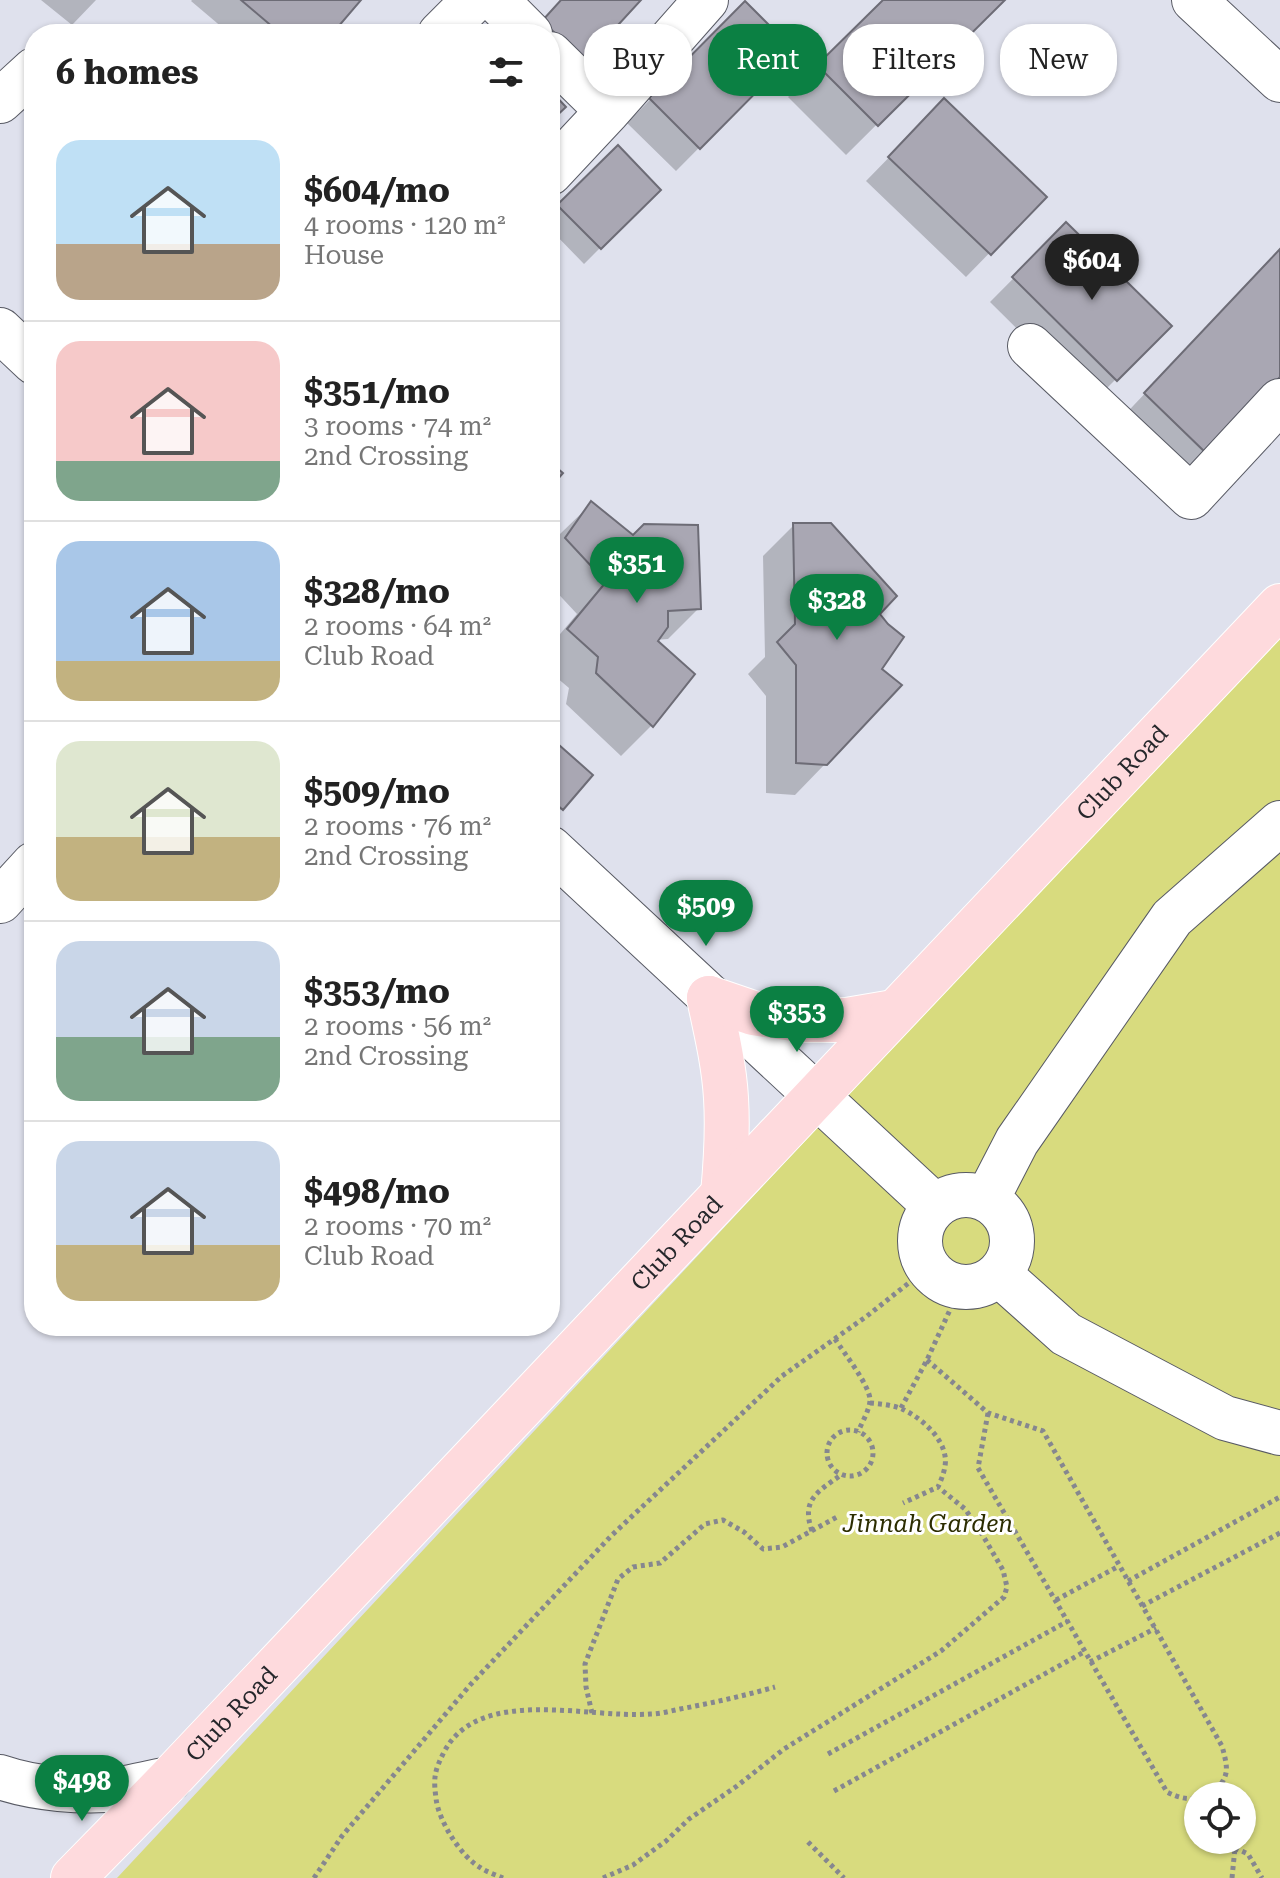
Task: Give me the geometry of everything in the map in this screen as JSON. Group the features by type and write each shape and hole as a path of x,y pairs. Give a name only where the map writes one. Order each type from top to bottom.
{"main road":[{"name":"Club Road","path":"73,1878 1280,606"},
{"path":"709,998 753,1013 800,1020 847,1020 894,1012"},
{"path":"709,998 726,1096 727,1145 723,1194"}],"street":[{"path":"450,24 474,0"},
{"path":"496,0 520,24"},
{"path":"560,162 706,0"},
{"path":"1194,0 1280,80"},
{"path":"560,64 608,111"},
{"path":"0,101 24,79"},
{"path":"0,330 24,353"},
{"path":"1030,346 1191,497 1280,401"},
{"path":"987,1199 1017,1141 1172,918 1280,823"},
{"path":"560,857 935,1206"},
{"path":"0,901 24,875"},
{"path":"963,1277 1011,1256 1012,1233 1003,1213 987,1199 968,1194 951,1197 935,1206 921,1229 921,1255 1225,1418 1280,1433"},
{"path":"0,1777 64,1790 117,1789 170,1779"}],"path":[{"path":"314,1878 342,1836 471,1684 612,1535 782,1376 867,1316 963,1277"},
{"path":"901,1408 927,1360 963,1277"},
{"path":"835,1339 867,1385 870,1403 858,1432"},
{"path":"927,1360 988,1413 1043,1431 1222,1746 1227,1777 1223,1782"},
{"path":"870,1403 901,1408 923,1422 939,1439 945,1454 945,1466 938,1487 903,1503"},
{"path":"988,1413 978,1468 1167,1792 1184,1798"},
{"path":"848,1430 858,1432 867,1437 873,1457 861,1473 841,1475 833,1469 827,1450 838,1433 848,1430"},
{"path":"812,1531 809,1505 819,1491 841,1475"},
{"path":"603,1878 633,1865 784,1749 941,1651 1004,1597 1007,1587 1003,1570 979,1529 965,1509 938,1487"},
{"path":"1128,1581 1280,1497"},
{"path":"592,1713 585,1664 618,1579 633,1567 660,1563 705,1524 723,1520 744,1532 763,1549 782,1547 837,1517"},
{"path":"1142,1606 1280,1533"},
{"path":"1056,1600 1119,1566"},
{"path":"828,1754 1068,1621"},
{"path":"1090,1662 1156,1628"},
{"path":"834,1791 1084,1652"},
{"path":"503,1878 478,1867 449,1835 437,1807 433,1780 435,1770 451,1738 476,1721 496,1714 542,1709 650,1714 722,1702 775,1687"},
{"path":"808,1842 844,1878"},
{"path":"1232,1878 1234,1854"},
{"path":"1248,1854 1262,1878"}],"green space":[{"name":"Jinnah Garden","path":"1280,632 1280,1878 117,1878"}],"building":[{"path":"241,0 361,0 341,24 269,24"},
{"path":"561,0 641,0 619,24 584,24 584,60 560,38 560,24 545,24 542,21"},
{"path":"883,0 1005,0 981,24 859,24"},
{"path":"745,1 768,24 722,24"},
{"path":"708,38 708,96 752,96 700,149 649,98 692,96 692,55"},
{"path":"843,39 843,91 827,75 827,55"},
{"path":"848,96 908,96 878,126"},
{"path":"944,98 1047,197 991,255 888,157"},
{"path":"618,145 661,190 601,249 560,208 560,202"},
{"path":"1066,222 1172,326 1117,381 1012,277"},
{"path":"1280,249 1280,377 1207,454 1144,393"},
{"path":"591,501 633,535 644,524 698,525 701,609 668,611 668,627 658,641 695,674 653,727 596,673 598,657 567,629 606,582 565,538"},
{"path":"793,523 831,523 897,596 880,614 904,637 882,669 902,685 827,765 796,763 796,665 777,642 795,624"},
{"path":"560,746 593,775 563,810 560,807"}]}
